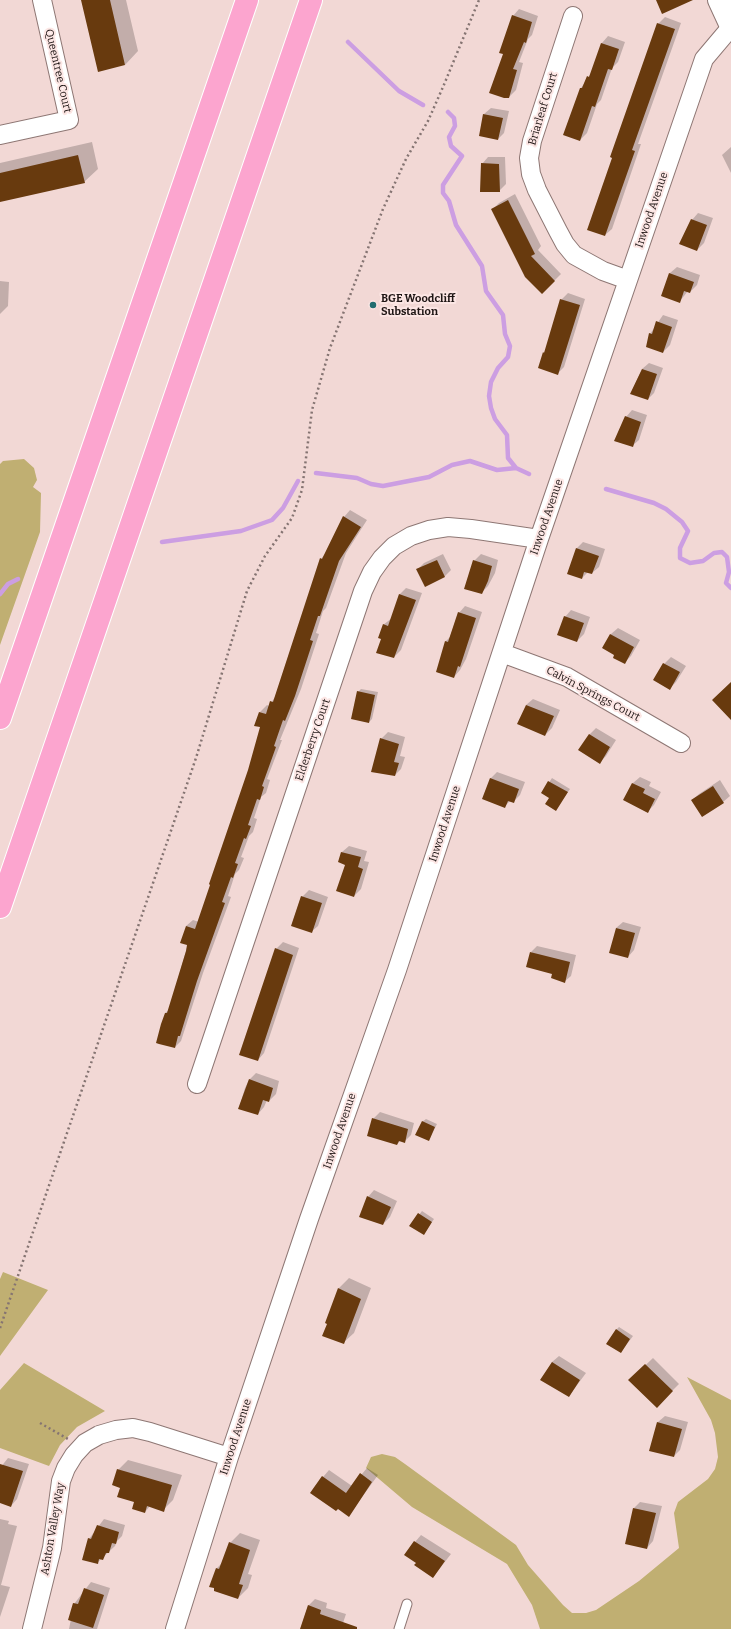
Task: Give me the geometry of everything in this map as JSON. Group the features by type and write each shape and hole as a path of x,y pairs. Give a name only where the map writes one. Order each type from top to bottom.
{"highway":[{"path":"0,718 247,0"},
{"path":"0,907 311,0"}],"street":[{"name":"Queentree Court","path":"0,135 69,120 42,0"},
{"path":"719,0 731,27"},
{"name":"Briarleaf Court","path":"573,16 532,141 529,158 531,174 558,231 574,254 603,271 628,280"},
{"name":"Inwood Avenue","path":"175,1629 229,1457 309,1219 397,970 540,539 704,59 731,27"},
{"name":"Elderberry Court","path":"197,1084 363,591 372,572 382,558 394,546 412,536 429,530 448,527 540,539"},
{"name":"Calvin Springs Court","path":"502,653 567,677 681,743"},
{"name":"Ashton Valley Way","path":"32,1629 52,1548 61,1482 66,1468 74,1455 85,1443 99,1435 116,1430 133,1428 229,1457"}],"lane":[{"path":"399,1629 407,1604"}],"path":[{"path":"0,1328 196,758 246,591 265,556 292,518 302,490 312,410 330,348 383,208 406,159 428,121 444,87 479,0"},
{"path":"40,1423 69,1439"}],"shaded area":[{"path":"24,459 34,468 37,480 33,487 41,493 40,532 0,645 0,464 3,461"},
{"path":"3,1272 48,1290 0,1356 0,1279"},
{"path":"24,1363 105,1411 77,1427 60,1445 49,1466 0,1448 0,1390"},
{"path":"687,1377 731,1400 731,1629 540,1629 532,1605 507,1564 412,1507 366,1468 371,1457 382,1454 395,1457 516,1545 528,1565 563,1605 572,1613 586,1613 596,1610 639,1581 679,1548 674,1513 678,1502 708,1479 715,1469 718,1457 715,1433 711,1420"}],"building":[{"path":"81,0 110,0 125,65 98,72"},
{"path":"656,0 693,0 662,14"},
{"path":"512,15 532,22 526,43 524,42 513,69 517,70 509,98 504,98 489,93 503,54 499,53"},
{"path":"657,23 675,29 632,150 635,151 605,236 587,230 612,158 610,157"},
{"path":"601,43 619,49 612,70 608,69 595,107 592,106 580,141 563,135 580,88 582,88 587,76 589,77"},
{"path":"483,114 503,118 498,140 479,136"},
{"path":"78,155 85,183 0,202 0,173"},
{"path":"481,163 499,164 500,192 480,192"},
{"path":"508,200 535,254 531,256 555,281 542,294 525,277 491,209"},
{"path":"691,219 707,225 697,251 679,244"},
{"path":"669,273 694,282 690,293 684,291 680,303 661,296"},
{"path":"560,299 580,305 558,375 538,368"},
{"path":"656,321 672,327 663,353 646,347 649,333 652,334"},
{"path":"642,369 657,374 648,400 630,394"},
{"path":"625,416 641,422 633,447 614,441"},
{"path":"343,516 361,527 339,561 320,616 318,616 310,640 313,641 295,696 285,721 283,720 274,746 276,747 262,786 264,787 260,800 257,799 248,825 251,826 246,839 244,838 235,863 238,864 233,878 231,877 222,902 225,903 197,981 180,1036 178,1036 175,1048 156,1043 186,951 187,945 180,943 186,926 195,929 248,770 260,727 254,726 259,712 266,714 270,701 273,702 320,558 322,559"},
{"path":"576,548 599,556 592,574 584,572 582,579 567,574"},
{"path":"437,560 445,577 425,587 416,569"},
{"path":"473,560 492,566 488,581 482,594 464,589"},
{"path":"399,594 416,600 394,658 376,653 381,639 378,638 383,624 388,626"},
{"path":"458,612 476,618 460,667 458,666 454,678 436,672 445,641 448,642"},
{"path":"564,616 584,623 577,642 557,635"},
{"path":"610,634 634,647 625,664 613,658 614,655 602,648"},
{"path":"663,663 680,672 670,690 653,680"},
{"path":"731,682 731,720 712,700"},
{"path":"357,691 375,695 369,723 351,719"},
{"path":"526,705 554,716 545,736 517,724"},
{"path":"589,734 610,747 600,764 578,750"},
{"path":"380,738 399,744 394,762 399,763 395,776 371,772"},
{"path":"490,778 519,789 514,803 508,801 505,808 482,799"},
{"path":"548,781 568,792 556,811 545,804 549,798 541,793"},
{"path":"632,783 645,789 643,793 655,799 648,813 623,800"},
{"path":"713,786 724,803 702,817 691,800"},
{"path":"341,852 361,857 358,867 363,869 354,897 336,891 345,865 338,862"},
{"path":"301,896 322,903 312,933 291,926"},
{"path":"616,928 635,933 628,958 609,953"},
{"path":"275,948 293,955 258,1061 239,1055"},
{"path":"530,952 570,962 565,983 551,978 552,974 526,967"},
{"path":"249,1079 273,1088 269,1102 263,1100 258,1115 238,1109"},
{"path":"372,1118 408,1129 405,1143 399,1141 397,1145 367,1136"},
{"path":"422,1121 435,1127 429,1141 415,1135"},
{"path":"367,1196 391,1207 383,1225 359,1217"},
{"path":"418,1213 432,1222 424,1235 409,1226"},
{"path":"338,1288 361,1299 344,1344 322,1336 327,1324 325,1323"},
{"path":"616,1329 630,1339 621,1353 606,1344"},
{"path":"552,1362 580,1380 569,1397 540,1380"},
{"path":"645,1364 673,1391 657,1408 628,1380"},
{"path":"657,1422 682,1429 674,1457 649,1451"},
{"path":"0,1464 23,1471 11,1507 0,1503"},
{"path":"117,1469 172,1485 164,1512 147,1506 145,1513 132,1509 134,1502 117,1497 120,1488 112,1485"},
{"path":"360,1473 372,1482 349,1517 338,1509 336,1511 310,1493 322,1476 346,1493"},
{"path":"633,1508 656,1513 647,1549 625,1544"},
{"path":"97,1525 119,1532 116,1544 112,1543 109,1553 106,1553 103,1560 99,1559 98,1564 82,1560 88,1538 91,1539"},
{"path":"414,1541 445,1561 433,1578 414,1565 416,1563 404,1555"},
{"path":"229,1542 250,1550 239,1584 243,1585 238,1599 214,1591 214,1588 209,1587 216,1568 219,1569"},
{"path":"84,1588 104,1595 93,1628 68,1620 73,1603 78,1604"},
{"path":"308,1605 321,1610 320,1614 357,1627 357,1629 300,1629"}],"waterway":[{"path":"348,42 399,91 423,105"},
{"path":"448,112 454,118 455,126 449,137 451,146 462,156 443,185 443,193 449,201 456,225 482,266 486,291 503,315 505,334 510,346 508,357 498,368 491,382 489,396 491,408 495,419 507,435 508,458 516,468 529,474"},
{"path":"316,473 357,478 371,484 383,486 429,477 452,465 470,461 497,470 516,468"},
{"path":"162,542 241,531 272,520 283,508 298,481"},
{"path":"606,489 654,503 666,509 682,522 688,531 680,548 680,558 690,563 703,561 714,553 722,552 727,557 729,572 726,583 731,588"},
{"path":"0,594 8,584 18,579"}],"place":[{"name":"BGE Woodcliff Substation","path":"373,305"}]}
